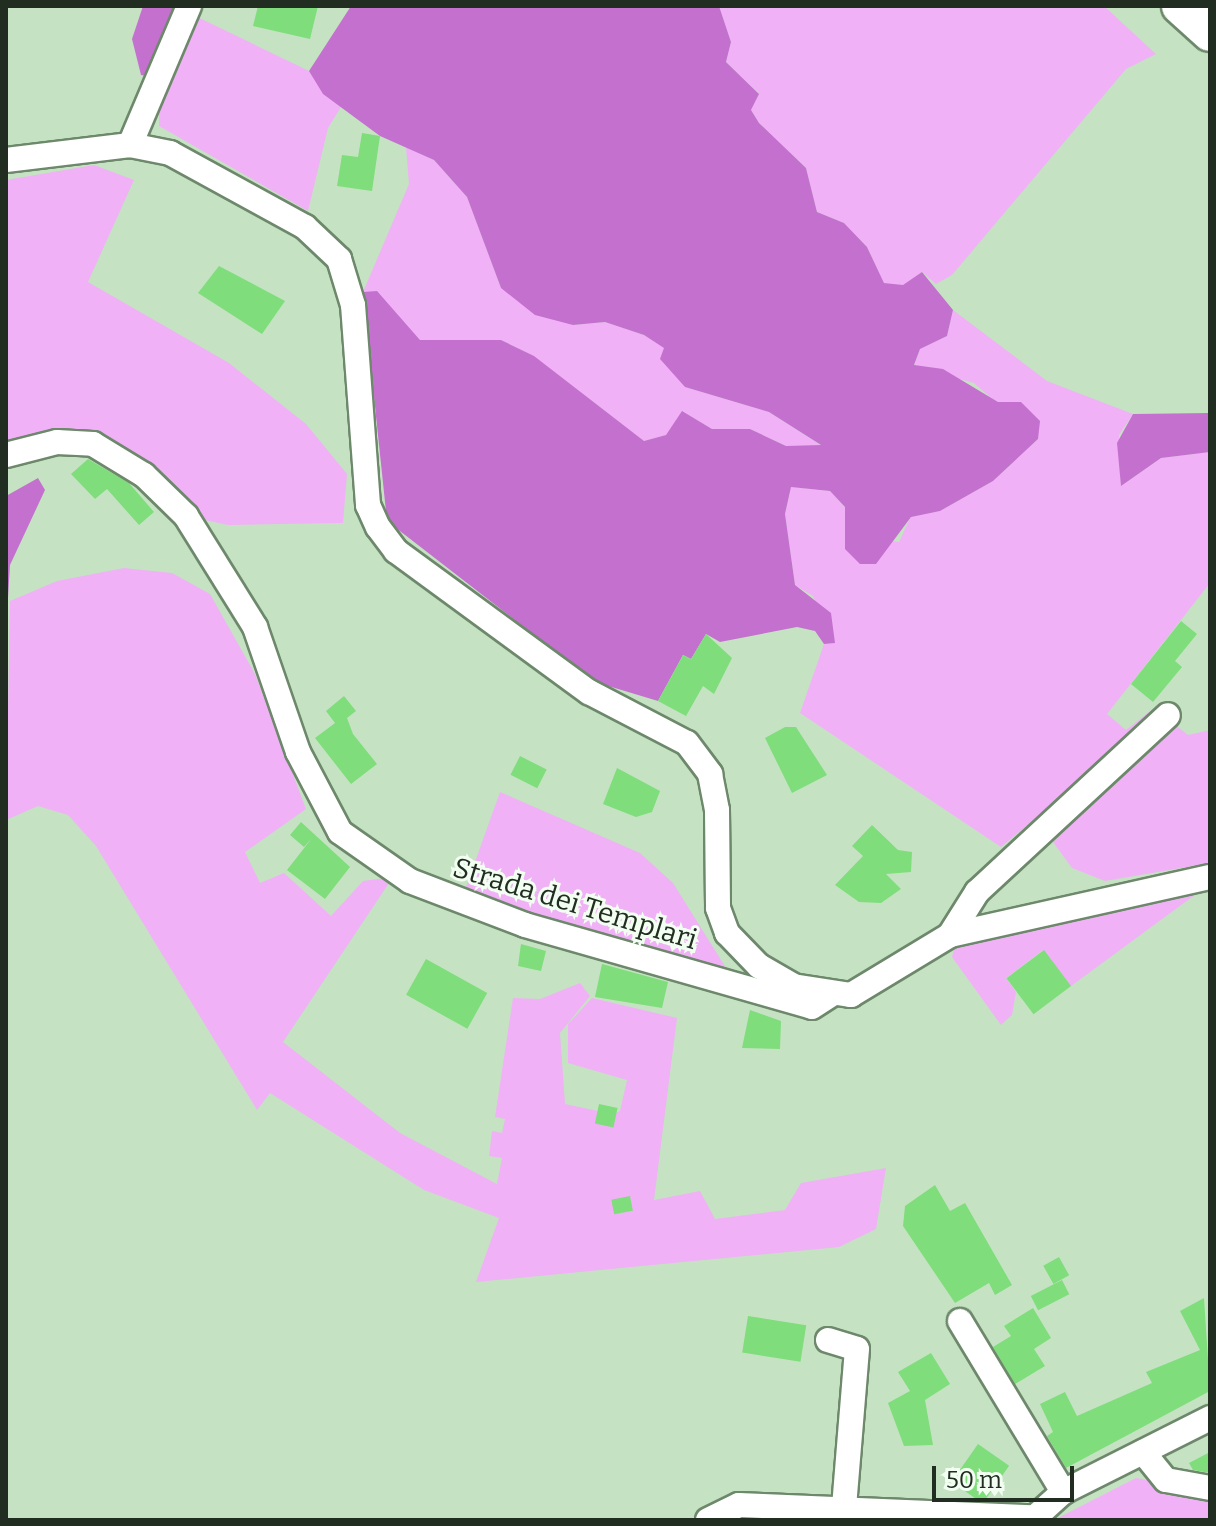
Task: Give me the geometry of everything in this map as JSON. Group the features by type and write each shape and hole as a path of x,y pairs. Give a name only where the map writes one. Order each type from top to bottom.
{"highway":[{"path":"1180,6 1210,33"}],"street":[{"path":"130,145 189,6"},
{"path":"6,160 130,145 170,153 254,196 305,227 339,259 353,305 368,505 378,527 396,551 589,692 687,743 710,774 715,798 714,877 727,933 793,986 832,994"},
{"name":"Strada dei Templari","path":"6,455 57,442 93,444 144,475 186,516 255,627 298,752 340,832 410,881 525,925 812,1007 832,994 851,995 894,975 950,935"},
{"path":"950,935 977,892 1168,715"},
{"path":"950,935 1210,877"},
{"path":"960,1321 1063,1492"},
{"path":"828,1340 857,1349 843,1514"},
{"path":"708,1520 739,1505 843,1514 1031,1519 1063,1492 1210,1418"},
{"path":"1143,1452 1166,1480 1210,1488"}],"shaded area":[{"path":"143,6 189,6 159,78 141,75 132,39"},
{"path":"351,6 719,6 731,42 726,62 759,94 751,110 759,123 806,168 817,212 844,223 867,247 884,283 903,285 922,272 953,310 947,336 920,349 914,365 943,369 998,402 1021,402 1040,421 1038,439 993,481 940,511 911,517 876,564 860,564 845,549 845,507 830,491 791,487 785,514 795,585 831,613 835,643 824,644 815,631 797,627 720,642 706,634 691,659 683,655 658,701 595,682 387,521 363,292 377,291 420,340 501,340 534,356 644,441 666,435 682,411 712,429 750,429 786,446 821,445 769,412 685,387 660,359 664,348 644,335 605,322 573,325 535,315 501,288 467,197 434,160 380,136 323,94 309,71"},
{"path":"719,6 1104,6 1156,54 1126,69 952,275 936,284 922,272 903,286 884,283 867,247 844,223 817,212 806,168 759,123 751,110 759,93 726,62 731,42"},
{"path":"187,12 309,71 341,107 328,128 308,211 159,126 159,78"},
{"path":"406,147 434,160 467,197 501,288 573,325 605,322 644,335 665,348 685,387 769,412 822,446 786,446 750,429 712,429 683,412 666,435 644,441 533,356 501,340 420,340 377,292 363,292 409,184"},
{"path":"94,165 134,180 88,282 229,363 306,424 347,474 343,523 228,525 186,516 93,444 6,455 6,180"},
{"path":"953,310 1047,381 1133,414 1119,435 1121,486 1161,458 1210,452 1210,583 1107,714 1126,730 1158,705 1164,711 1001,847 800,713 824,644 834,643 813,596 795,585 785,514 791,487 830,491 845,507 848,537 899,542 911,516 940,511 993,481 1038,439 974,383 914,366 920,349 947,336"},
{"path":"1210,413 1210,452 1161,458 1121,486 1117,443 1133,414"},
{"path":"38,478 45,490 10,565 6,631 6,496"},
{"path":"124,568 172,573 210,594 255,674 306,809 245,852 260,883 284,873 331,916 363,881 393,877 283,1042 400,1133 497,1184 502,1158 489,1156 492,1131 502,1133 505,1119 495,1117 513,998 540,999 580,983 590,996 560,1033 565,1104 598,1111 596,1124 620,1111 627,1080 568,1063 568,1024 592,998 677,1018 654,1200 700,1191 715,1219 785,1210 801,1183 886,1168 876,1229 839,1247 476,1282 499,1218 424,1190 270,1093 257,1110 96,846 68,815 38,806 6,820 10,601 57,581"},
{"path":"1169,720 1188,735 1210,730 1210,863 1105,881 1072,868 1053,842"},
{"path":"500,792 640,853 673,883 736,984 460,904"},
{"path":"1203,889 1071,986 1043,950 1006,978 1016,992 1012,1015 1001,1025 952,957 954,949 987,937"},
{"path":"1136,1478 1210,1492 1210,1520 1054,1520"}],"building":[{"path":"258,6 318,6 310,39 253,26"},
{"path":"362,133 380,136 372,191 337,186 342,155 358,157"},
{"path":"219,266 285,301 262,334 198,293"},
{"path":"88,459 129,483 154,512 139,525 107,489 95,499 71,474"},
{"path":"1181,621 1197,634 1175,661 1182,667 1153,702 1131,684"},
{"path":"706,634 732,658 714,694 703,686 686,716 658,701 683,655 691,659"},
{"path":"344,696 356,711 347,718 353,734 377,764 351,784 315,738 335,723 326,711"},
{"path":"785,727 796,727 827,775 792,793 765,738"},
{"path":"520,756 547,770 537,788 510,775"},
{"path":"617,768 660,791 652,812 636,817 603,804"},
{"path":"301,822 350,867 325,899 287,870 312,838 304,847 290,835"},
{"path":"872,825 898,850 912,852 911,872 886,874 901,889 881,903 859,902 835,885 863,856 852,846"},
{"path":"521,944 546,951 541,971 518,966"},
{"path":"1044,950 1071,986 1034,1014 1006,978"},
{"path":"426,959 487,993 467,1029 406,995"},
{"path":"602,964 668,982 662,1008 595,997"},
{"path":"750,1010 781,1021 780,1049 742,1048"},
{"path":"599,1104 618,1108 613,1128 595,1124"},
{"path":"935,1185 950,1211 965,1203 1012,1285 995,1295 989,1283 955,1303 903,1226 905,1206"},
{"path":"630,1196 633,1211 614,1214 611,1200"},
{"path":"1059,1257 1069,1275 1053,1284 1043,1266"},
{"path":"1062,1280 1069,1294 1038,1310 1031,1296"},
{"path":"1204,1298 1210,1391 1066,1468 1047,1436 1053,1432 1040,1404 1065,1392 1077,1416 1152,1383 1146,1372 1200,1350 1180,1311"},
{"path":"1033,1308 1051,1338 1034,1349 1045,1366 1015,1384 993,1347 1011,1336 1004,1326"},
{"path":"748,1316 806,1325 800,1362 742,1353"},
{"path":"931,1353 950,1384 925,1400 933,1445 904,1446 888,1403 910,1391 898,1372"},
{"path":"978,1444 1009,1466 983,1503 952,1482"},
{"path":"1210,1452 1210,1473 1193,1470 1189,1463"}]}
